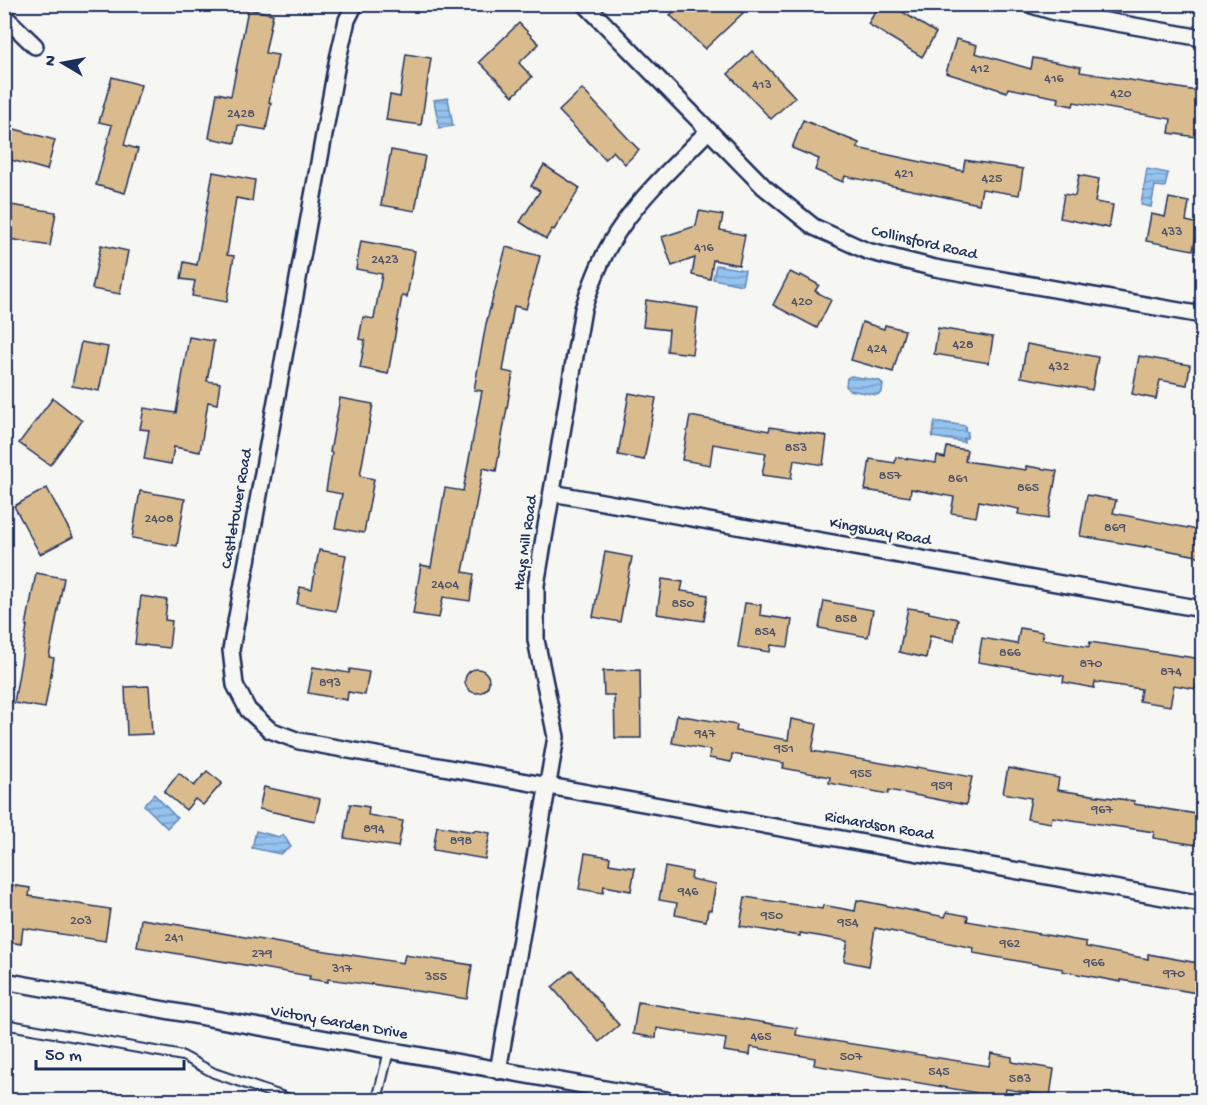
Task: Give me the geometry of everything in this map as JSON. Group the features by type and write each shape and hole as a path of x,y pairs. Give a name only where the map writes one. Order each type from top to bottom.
{"street":[{"name":"Castletower Road","path":"355,4 347,20 337,63 231,650 235,684 248,710 270,730 299,741 548,786"},
{"path":"1028,4 1055,12 1203,38"},
{"name":"Collinsford Road","path":"593,7 708,131 764,187 814,227 867,251 935,268 1203,315"},
{"path":"4,16 35,46"},
{"name":"Hays Mill Road","path":"498,1071 556,737 536,640 536,585 583,309 594,276 617,233 640,202 708,131"},
{"name":"Kingsway Road","path":"552,493 1203,609"},
{"name":"Richardson Road","path":"548,786 1203,904"},
{"name":"Victory Garden Drive","path":"4,981 666,1101"}],"lane":[{"path":"4,1024 183,1056 214,1073 293,1101"},
{"path":"377,1101 388,1051"}],"water":[{"path":"448,98 453,126 439,128 434,100"},
{"path":"1147,169 1168,173 1165,187 1155,186 1151,207 1141,205"},
{"path":"716,265 745,270 742,285 713,279"},
{"path":"851,376 880,381 883,385 882,392 877,395 849,390 846,386 847,378"},
{"path":"935,421 966,426 967,438 964,438 964,442 932,437"},
{"path":"154,794 177,818 167,828 144,805"},
{"path":"256,831 279,837 283,834 291,847 280,854 252,848"}],"building":[{"path":"682,4 734,4 743,13 705,49 670,15"},
{"path":"880,4 890,4 936,33 922,57 868,24"},
{"path":"248,9 273,14 265,53 278,55 266,130 238,125 235,143 209,138 217,93 231,96"},
{"path":"519,23 539,44 519,63 532,77 513,96 479,62"},
{"path":"956,39 977,45 975,53 1031,69 1033,58 1081,67 1080,72 1203,92 1203,138 1169,133 1171,119 1074,102 1073,106 1058,103 1059,98 1008,88 1007,92 946,73"},
{"path":"752,51 795,97 771,119 728,74"},
{"path":"406,54 431,58 421,125 386,120 390,95 400,97"},
{"path":"112,77 141,85 124,145 138,149 125,193 96,185 112,125 99,122"},
{"path":"582,89 639,150 625,164 613,151 605,159 559,111"},
{"path":"803,120 859,143 857,148 963,171 965,160 1023,169 1019,195 982,189 979,204 845,176 843,182 815,170 819,159 792,148"},
{"path":"11,128 55,140 47,170 4,158"},
{"path":"391,150 425,156 415,211 381,205"},
{"path":"544,165 580,188 546,239 520,222 540,191 531,186"},
{"path":"213,172 255,180 252,201 236,198 227,255 234,256 227,302 192,296 195,281 181,279 184,262 197,265"},
{"path":"1079,175 1099,179 1095,202 1113,205 1109,228 1060,218 1064,194 1075,196"},
{"path":"1169,198 1189,202 1186,221 1199,224 1193,250 1146,241 1151,214 1165,217"},
{"path":"4,204 56,212 50,246 4,238"},
{"path":"699,211 723,215 720,230 745,235 739,265 713,260 710,279 692,275 695,258 672,266 662,237 696,226"},
{"path":"361,241 415,251 407,297 402,296 388,374 360,368 365,340 359,339 363,317 374,319 382,274 356,269"},
{"path":"101,245 128,251 120,294 92,289"},
{"path":"506,247 540,256 526,309 514,306 503,371 513,373 496,471 483,468 463,572 474,574 470,601 443,597 439,618 413,614 421,565 431,567 445,488 463,491 482,391 474,390 486,324"},
{"path":"790,272 819,285 815,291 831,300 817,328 773,305"},
{"path":"646,300 698,308 692,354 667,351 669,330 643,327"},
{"path":"862,322 884,329 885,325 905,330 893,372 851,360"},
{"path":"938,328 993,337 989,363 934,354"},
{"path":"189,337 214,341 207,381 220,383 217,404 208,402 200,452 174,447 171,464 144,459 149,430 140,429 144,408 176,413"},
{"path":"81,342 108,347 99,391 72,386"},
{"path":"1027,344 1098,357 1092,390 1021,377"},
{"path":"1139,356 1190,365 1187,385 1160,380 1156,399 1132,394"},
{"path":"629,393 656,398 644,460 618,455"},
{"path":"53,398 82,421 50,465 19,443"},
{"path":"340,398 373,404 360,476 374,479 364,533 335,528 342,494 326,491 332,453 330,452"},
{"path":"690,416 769,431 770,427 827,436 823,465 794,460 791,479 762,475 766,453 713,444 710,465 682,460"},
{"path":"947,447 967,450 965,461 1026,470 1026,466 1057,471 1048,519 1018,514 1019,509 979,501 976,517 951,513 954,497 911,489 910,497 865,490 870,459 895,463 896,457 936,463 937,456 945,458"},
{"path":"47,488 73,537 40,554 14,506"},
{"path":"140,491 185,499 177,546 132,538"},
{"path":"1087,495 1116,500 1113,513 1203,531 1203,557 1080,536"},
{"path":"319,550 346,555 336,611 297,604 300,587 312,589"},
{"path":"605,552 632,557 620,622 593,617"},
{"path":"36,573 64,578 49,657 54,658 45,708 14,703"},
{"path":"662,579 683,582 681,591 708,595 704,621 657,614"},
{"path":"141,596 167,600 165,620 172,621 169,648 135,644"},
{"path":"824,601 873,610 868,637 819,628"},
{"path":"745,603 761,605 760,615 792,620 788,647 771,645 770,652 738,647"},
{"path":"908,608 958,619 954,641 930,636 926,658 899,652"},
{"path":"1020,628 1043,632 1042,639 1089,647 1090,642 1201,659 1196,689 1174,685 1170,706 1139,701 1141,689 1095,682 1094,688 1063,682 1064,676 978,662 982,638 1017,644"},
{"path":"313,667 349,673 350,669 369,672 365,695 348,692 347,700 308,693"},
{"path":"477,669 485,673 489,681 485,689 477,693 469,689 465,681 469,673"},
{"path":"640,670 641,738 615,738 614,695 604,695 603,671"},
{"path":"149,686 152,734 127,735 125,687"},
{"path":"677,715 737,725 736,731 788,740 791,719 817,724 812,751 972,777 966,805 889,790 888,794 829,783 830,777 783,768 784,763 732,754 731,762 709,758 710,750 672,743"},
{"path":"1008,768 1059,778 1057,790 1134,801 1134,804 1203,815 1203,846 1153,838 1154,832 1052,817 1051,823 1027,819 1031,798 1003,793"},
{"path":"207,771 222,783 203,805 195,799 186,810 164,792 179,773 194,786"},
{"path":"264,787 320,799 315,821 259,809"},
{"path":"350,804 369,807 368,815 403,821 398,847 344,838"},
{"path":"437,826 490,833 485,859 433,850"},
{"path":"585,853 610,857 609,864 635,868 631,891 604,886 603,893 579,889"},
{"path":"665,867 692,872 691,879 716,884 711,910 708,910 706,921 675,915 677,903 659,900"},
{"path":"4,884 30,888 29,896 110,909 105,941 23,928 21,944 4,941"},
{"path":"745,897 822,909 823,905 855,911 857,900 945,917 947,912 968,916 967,921 1086,942 1086,947 1148,959 1148,954 1203,964 1203,994 1062,971 1063,969 973,953 974,948 875,928 869,966 844,961 848,941 740,926"},
{"path":"141,919 403,963 405,955 472,965 467,999 371,984 328,979 328,982 309,979 310,976 137,947"},
{"path":"572,970 619,1025 599,1042 552,987"},
{"path":"638,1002 797,1028 796,1035 989,1066 991,1053 1012,1057 1012,1062 1054,1069 1050,1096 1006,1089 1004,1101 983,1101 984,1094 814,1065 815,1058 751,1047 750,1055 724,1051 726,1039 657,1028 656,1038 633,1034"}]}
